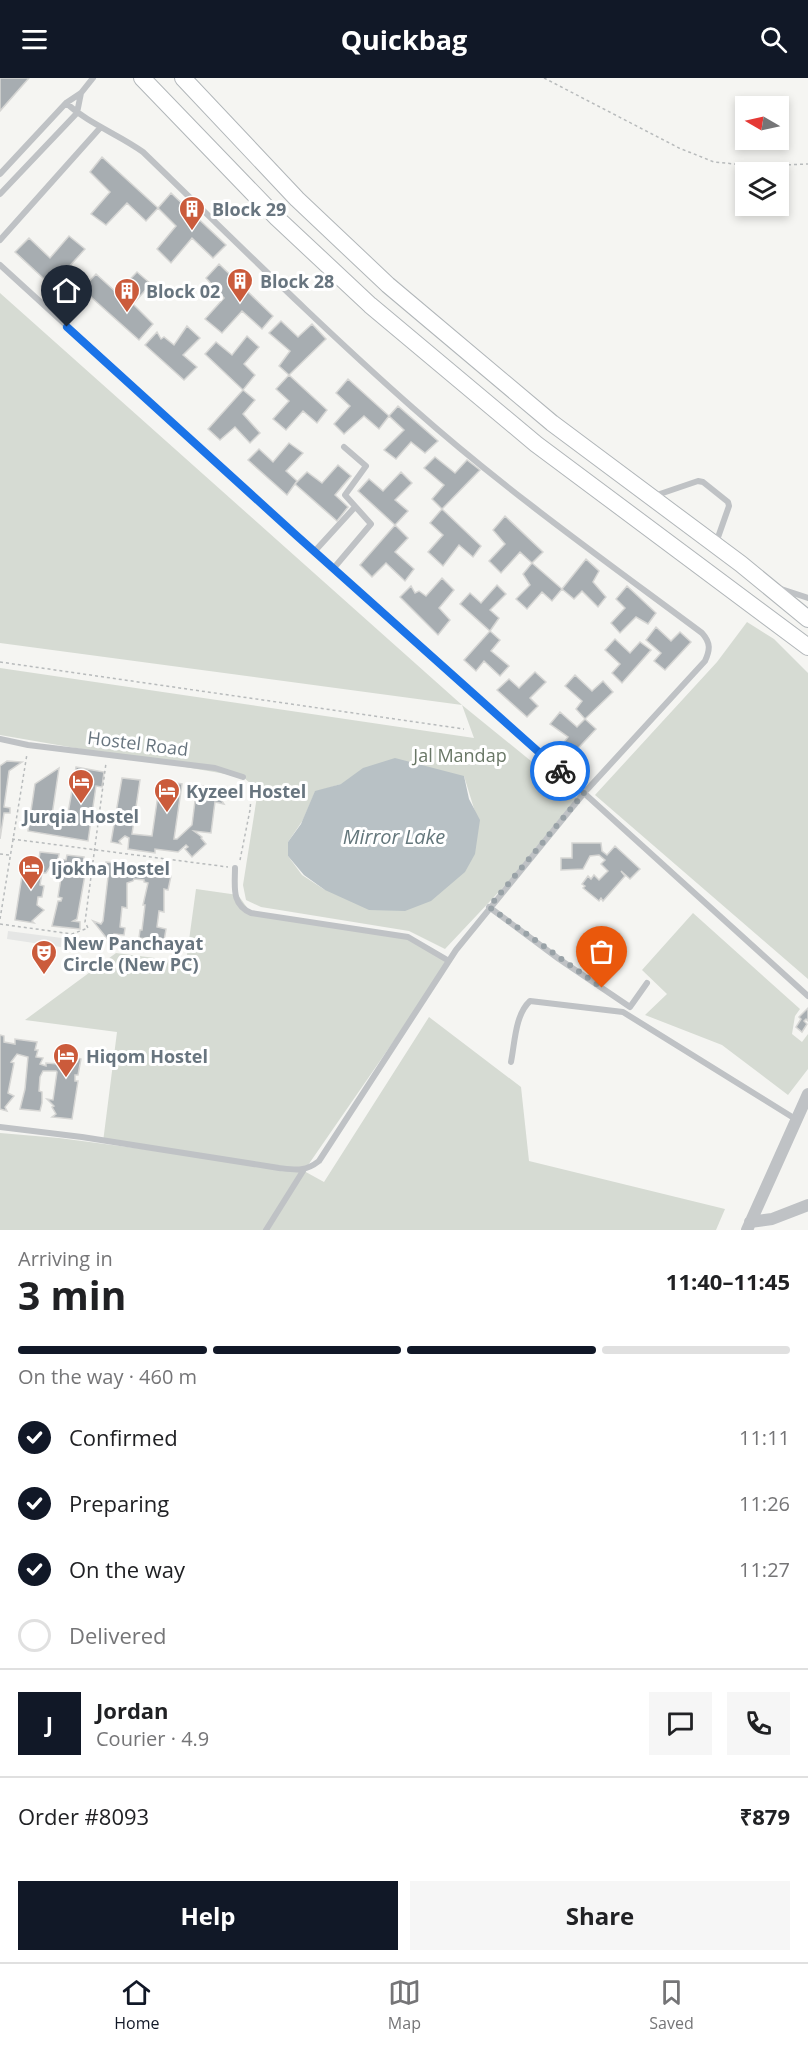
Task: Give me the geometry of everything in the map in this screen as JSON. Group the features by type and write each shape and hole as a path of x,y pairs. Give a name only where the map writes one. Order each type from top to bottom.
{"street":[{"path":"142,78 277,218 378,312 536,444 808,647"},
{"path":"192,81 297,199 388,285 552,423 770,587 808,620"},
{"path":"703,567 715,545"},
{"path":"748,1226 798,1121 808,1094"},
{"path":"748,1226 808,1205"}],"lane":[{"path":"0,174 66,103 81,93 93,78"},
{"path":"0,194 77,113 81,93"},
{"path":"66,103 100,128 126,140 143,152 279,284 413,408 513,491 708,639 710,649 705,661 584,793 489,907 448,961 319,1161 303,1171 266,1230"},
{"path":"0,240 100,128"},
{"path":"0,265 314,552 808,996"},
{"path":"333,569 372,524 345,495 366,466 344,447"},
{"path":"651,497 691,482 703,482 728,502 729,506 715,545"},
{"path":"314,552 355,507"},
{"path":"770,587 808,598"},
{"name":"Hostel Road","path":"0,739 28,745 215,768 243,777"},
{"path":"235,868 235,898 242,909 251,913 408,937 448,961"},
{"path":"489,907 630,1007 646,983"},
{"path":"511,1062 519,1020 524,1006 530,1001 623,1012 798,1121"},
{"path":"0,1127 303,1171"}],"path":[{"path":"544,78 679,147 714,162 756,166 808,164"},
{"path":"0,662 464,729"},
{"path":"0,919 28,745"},
{"path":"0,924 72,934 88,928 85,922 108,754"},
{"path":"12,839 235,868 243,856 250,810 252,787 243,777"},
{"path":"0,854 10,856"}],"shaded area":[{"path":"8,931 62,938 61,947 7,939"}],"green space":[{"path":"0,293 462,705 0,643"},
{"path":"747,622 774,639 808,673 808,979 595,795 717,662"},
{"name":"Jal Mandap","path":"0,668 474,738 462,705 579,800 526,863 445,949 409,931 261,907 246,900 243,885 258,790 243,777 0,735","holes":["464,776 479,825 325,890 302,875 288,856 288,842 303,820 315,792 341,784"]},
{"path":"196,889 238,895 251,913 415,940 449,961 304,1171 324,1182 429,1017 521,1087 529,1161 725,1209 716,1230 0,1230 0,1133 59,1138 211,1158 103,1142 117,1032 25,1020 116,953 186,962"},
{"path":"693,913 800,1009 795,1016 792,1034 802,1042 808,1034 808,1069 788,1095 722,1045 645,1015 667,994 642,970"}],"water":[{"name":"Mirror Lake","path":"395,758 464,776 469,799 480,820 475,854 465,872 431,901 405,911 369,910 325,890 304,875 288,856 288,842 301,824 315,791 341,784 363,768"}],"building":[{"path":"0,78 29,78 0,111"},
{"path":"102,157 158,208 146,221 127,203 106,225 91,214 110,192 90,172"},
{"name":"Block 29","path":"171,193 226,245 213,258 192,238 171,263 157,249 176,226 158,208"},
{"path":"69,236 85,249 66,270 82,289 71,304 15,252 29,238 50,258"},
{"name":"Block 28","path":"219,264 273,316 262,329 242,311 222,333 205,319 224,298 206,278"},
{"name":"Block 02","path":"137,272 151,284 133,304 153,324 139,340 82,289 96,274 117,293"},
{"path":"281,321 298,337 312,324 326,339 289,375 279,366 290,351 269,333"},
{"path":"187,326 200,338 183,355 197,367 184,380 145,345 157,332 161,339 164,337 174,345"},
{"path":"247,336 259,347 244,364 255,375 243,390 205,354 216,342 232,355"},
{"path":"289,375 327,410 317,423 303,411 286,430 273,419 289,401 276,389"},
{"path":"348,379 389,416 379,429 364,416 344,434 334,424 350,406 336,393"},
{"path":"243,390 255,400 243,414 260,433 250,443 235,427 220,440 208,429"},
{"path":"398,406 438,441 425,453 411,442 396,459 384,450 404,430 389,416"},
{"path":"289,443 303,453 286,471 297,481 287,495 248,460 259,449 273,462"},
{"path":"435,457 455,473 467,460 480,470 442,509 432,499 444,485 424,468"},
{"path":"338,465 351,476 335,495 348,507 337,521 295,484 307,472 322,483"},
{"path":"401,472 412,483 395,500 408,511 395,525 358,491 369,479 383,491"},
{"path":"442,509 481,546 473,557 459,545 443,566 428,552 443,535 430,523"},
{"path":"505,516 543,552 532,563 520,552 501,573 489,561 505,544 493,530"},
{"path":"395,525 408,538 395,552 414,569 405,581 386,563 372,577 360,565"},
{"path":"586,559 599,571 593,582 606,597 598,607 582,591 574,599 562,589"},
{"path":"532,563 562,589 552,601 542,592 527,609 516,599 530,585 523,574"},
{"path":"442,578 454,590 439,608 450,620 438,635 400,597 411,586 415,593 419,591 426,596"},
{"path":"497,585 506,594 490,610 499,618 490,631 460,604 470,593 481,603"},
{"path":"627,586 656,613 648,624 636,617 620,633 611,623 625,608 616,599"},
{"path":"656,627 671,641 680,632 691,642 665,670 654,661 661,653 646,640"},
{"path":"490,631 500,640 491,651 509,666 500,676 484,661 476,671 464,660"},
{"path":"615,639 630,653 640,642 651,650 622,683 612,673 620,664 605,650"},
{"path":"535,672 546,682 530,698 538,706 527,717 497,690 509,679 519,688"},
{"path":"575,675 592,691 603,681 613,692 585,719 576,709 582,701 565,686"},
{"path":"560,712 577,727 585,719 596,729 570,757 559,749 568,737 550,724"},
{"path":"7,761 22,762 9,771 4,807 10,808 10,813 4,813 0,839 0,766"},
{"name":"Jurqia Hostel","path":"76,767 104,772 102,787 96,786 88,841 28,831 35,784 59,768 51,822 66,825"},
{"name":"Kyzeel Hostel","path":"122,778 140,780 132,834 152,836 160,781 182,784 174,839 177,839 192,825 197,785 220,788 216,792 224,804 215,802 211,833 194,831 202,837 206,844 192,857 185,849 188,847 186,845 178,852 155,849 155,853 128,849 129,838 125,836 119,841 121,844 111,842"},
{"path":"572,843 601,843 602,851 607,855 615,846 640,869 630,879 621,871 625,876 603,901 601,898 599,901 583,888 585,886 582,884 588,876 591,879 594,875 599,880 608,871 601,864 605,860 599,855 590,856 583,869 561,870 561,858 572,858"},
{"name":"Ijokha Hostel","path":"40,852 59,854 58,859 66,860 67,855 84,857 83,864 87,864 77,919 73,921 80,922 80,929 52,926 58,901 62,898 58,897 64,872 50,867 46,873 42,873 40,885 44,886 42,897 38,897 37,905 44,910 32,921 34,923 15,920 25,857 39,859"},
{"path":"106,862 153,867 153,870 161,871 160,875 171,876 168,890 164,889 164,912 159,911 157,927 166,929 164,941 139,938 148,883 144,880 134,879 127,883 127,908 122,907 120,927 125,928 124,935 114,934 112,945 93,921 101,924 103,921 108,877 105,877"},
{"path":"808,1008 808,1021 806,1019 804,1021 807,1024 802,1032 796,1027 801,1019 799,1017"},
{"name":"Hiqom Hostel","path":"0,1035 4,1036 4,1042 15,1044 15,1039 37,1042 36,1057 43,1058 40,1064 46,1066 46,1063 59,1064 75,1049 74,1057 81,1059 78,1075 75,1075 75,1081 78,1081 72,1119 52,1117 56,1114 52,1107 54,1106 47,1099 53,1100 56,1071 43,1071 40,1077 39,1091 42,1092 42,1103 40,1111 20,1109 25,1089 28,1057 17,1054 11,1062 14,1063 8,1093 14,1096 5,1107 7,1111 0,1109"}],"way so far":[{"path":"560,771 584,793 489,907 602,988"}],"place":[{"name":"Block 29","path":"192,232"},
{"name":"Block 28","path":"240,304"},
{"name":"Block 02","path":"127,314"},
{"name":"Jurqia Hostel","path":"81,805"},
{"name":"Kyzeel Hostel","path":"167,814"},
{"name":"Ijokha Hostel","path":"31,891"},
{"name":"New Panchayat Circle (New PC)","path":"44,976"},
{"name":"Hiqom Hostel","path":"66,1079"}],"route":[{"path":"67,327 560,771"}]}
